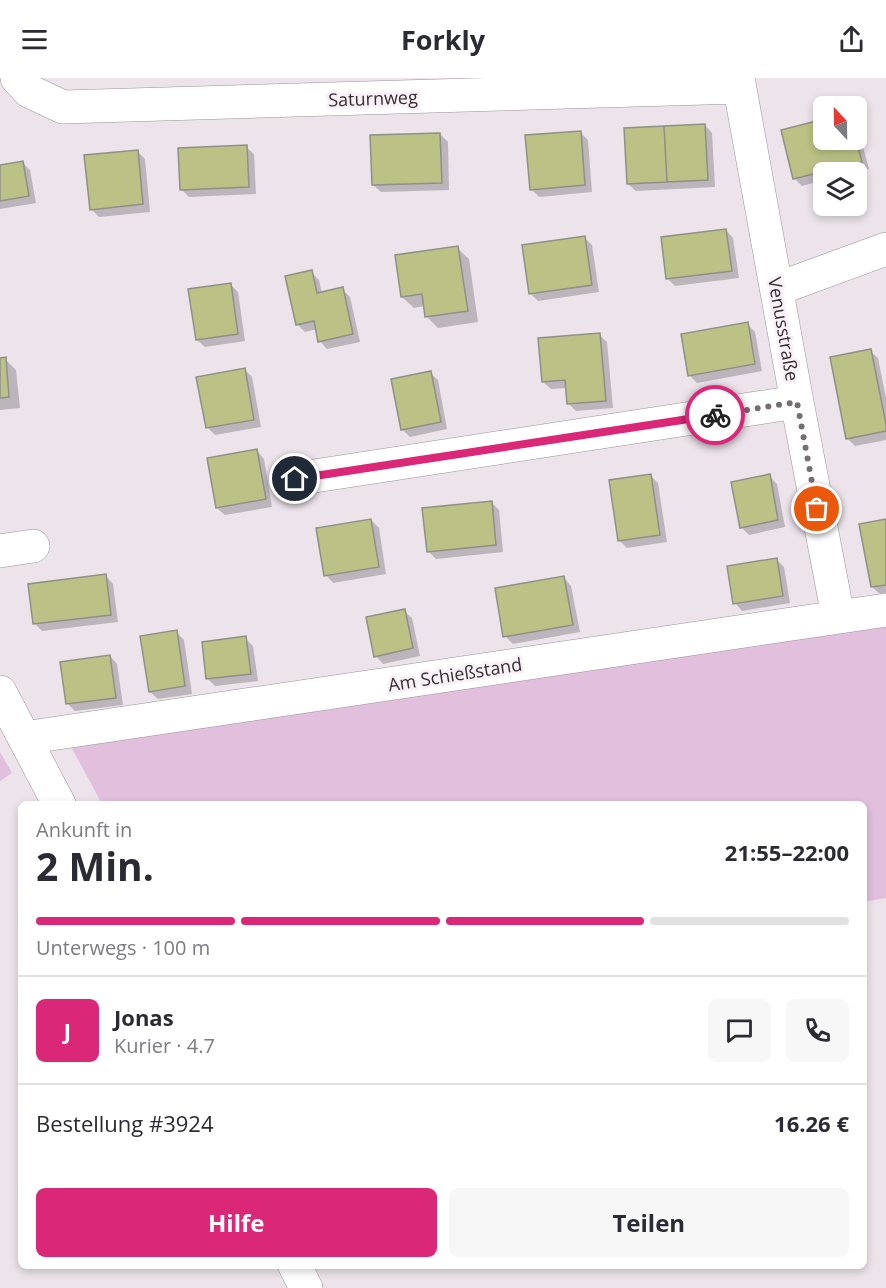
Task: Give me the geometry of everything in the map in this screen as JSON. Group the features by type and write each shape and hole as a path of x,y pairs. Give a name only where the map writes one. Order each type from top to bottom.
{"street":[{"name":"Saturnweg","path":"18,78 29,92 63,107 739,83"},
{"name":"Venusstraße","path":"739,83 838,616"},
{"path":"777,289 886,249"},
{"path":"295,479 797,402"},
{"path":"0,551 33,546"},
{"name":"Am Schießstand","path":"24,738 886,610"},
{"path":"0,692 57,801"},
{"path":"296,1269 306,1288"}],"shaded area":[{"path":"886,621 886,898 867,901 867,801 100,801 68,741"},
{"path":"0,752 12,773 0,781"}],"building":[{"path":"813,122 813,150 859,150 862,162 813,162 813,174 793,179 781,130"},
{"path":"705,124 708,180 667,182 664,126"},
{"path":"664,126 667,182 627,184 624,128"},
{"path":"581,131 585,185 530,190 525,135"},
{"path":"440,133 442,183 372,185 370,135"},
{"path":"247,145 249,187 180,190 178,148"},
{"path":"138,150 143,204 90,210 84,155"},
{"path":"23,161 29,196 0,201 0,165"},
{"path":"726,229 732,271 666,279 661,237"},
{"path":"585,236 592,285 529,294 522,245"},
{"path":"458,246 468,311 425,317 422,294 401,297 395,255"},
{"path":"312,270 317,293 343,287 353,334 318,342 314,321 296,325 285,276"},
{"path":"231,283 238,334 196,340 188,289"},
{"path":"748,322 755,364 688,376 681,334"},
{"path":"600,333 606,401 567,404 565,380 542,382 538,338"},
{"path":"871,349 886,431 846,439 830,357"},
{"path":"6,357 9,397 0,398 0,358"},
{"path":"245,368 254,420 206,428 196,377"},
{"path":"431,371 441,422 401,430 391,379"},
{"path":"257,449 266,499 216,508 207,458"},
{"path":"651,474 660,535 618,541 609,480"},
{"path":"770,474 778,520 740,528 731,482"},
{"path":"492,501 496,545 427,552 422,508"},
{"path":"371,519 379,567 324,576 316,528"},
{"path":"886,519 886,585 871,587 859,524"},
{"path":"777,558 783,596 733,604 727,566"},
{"path":"106,574 111,615 33,624 28,584"},
{"path":"564,576 573,625 503,637 495,588"},
{"path":"405,609 413,648 374,657 366,617"},
{"path":"177,630 185,686 149,692 140,636"},
{"path":"246,636 251,674 206,679 202,642"},
{"path":"110,655 116,698 66,704 60,662"}],"way so far":[{"path":"715,415 797,402 817,509"}],"route":[{"path":"295,479 715,415"}]}
